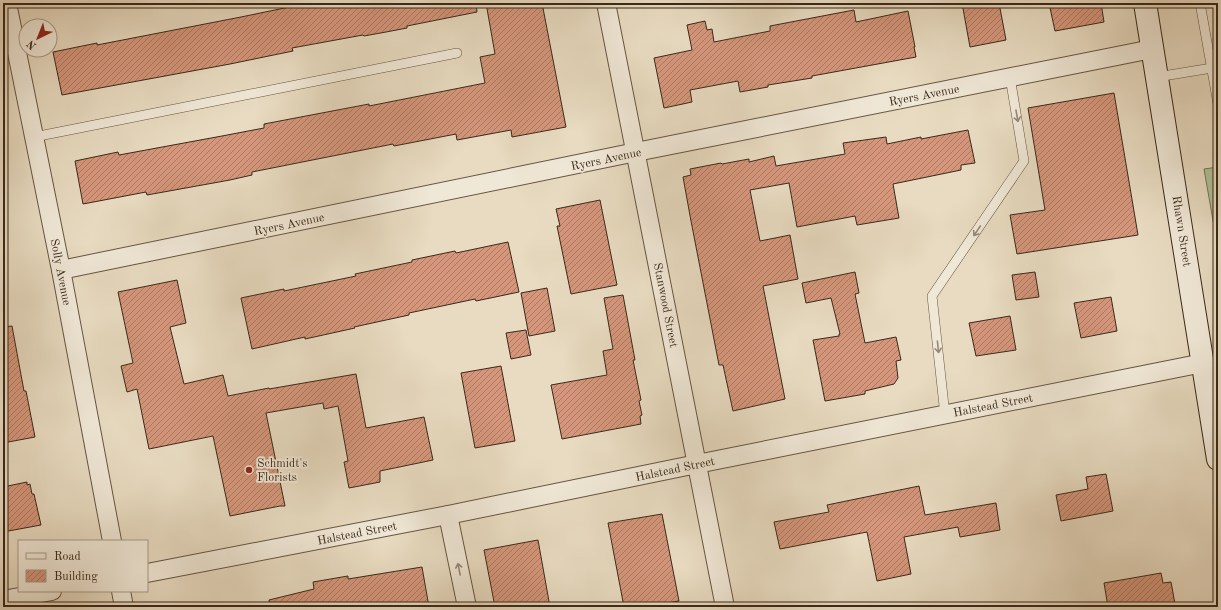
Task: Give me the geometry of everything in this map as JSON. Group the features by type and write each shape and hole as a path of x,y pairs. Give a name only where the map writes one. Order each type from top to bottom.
{"main road":[{"name":"Rhawn Street","path":"1145,3 1203,363 1213,391 1218,459"}],"street":[{"name":"Solly Avenue","path":"7,3 61,270 112,540"},
{"name":"Stanwood Street","path":"606,3 725,607"},
{"name":"Ryers Avenue","path":"61,270 636,152 1152,49"},
{"name":"Halstead Street","path":"148,573 448,515 1203,363"},
{"path":"448,515 466,607"},
{"path":"3,600 47,592"},
{"path":"121,592 124,607"}],"lane":[{"path":"1200,3 1214,67 1218,104"},
{"path":"34,137 457,53"},
{"path":"1156,76 1214,67"},
{"path":"945,415 932,296 1024,161 1010,77"}],"green space":[{"path":"1218,167 1218,249 1204,169"}],"building":[{"path":"299,3 476,3 477,12 407,26 407,28 292,48 293,51 230,64 62,95 54,58 58,58 58,51 97,43 97,45 299,5"},
{"path":"486,3 542,3 566,127 512,137 511,130 457,140 456,134 394,146 393,144 252,172 252,175 230,180 147,195 146,192 83,204 75,161 118,152 119,155 222,136 264,128 264,124 369,104 369,106 485,83 480,57 495,54"},
{"path":"962,3 999,3 1006,40 970,47"},
{"path":"1049,3 1101,3 1104,22 1055,31"},
{"path":"854,10 856,22 908,11 916,57 812,76 812,78 768,85 768,87 740,92 738,81 690,90 692,102 664,108 654,58 692,50 687,25 705,21 707,30 712,29 714,42 770,31 770,26"},
{"path":"1114,93 1138,235 1017,254 1010,215 1045,210 1028,108"},
{"path":"968,130 975,163 961,165 961,170 893,184 899,218 857,225 855,216 797,227 789,183 750,190 760,241 790,235 798,279 763,286 785,399 733,411 723,365 719,365 683,177 691,175 690,169 721,163 749,159 749,162 774,156 776,166 845,154 843,143 886,137 887,144"},
{"path":"600,200 617,285 571,294 557,226 560,226 556,209"},
{"path":"508,242 519,292 476,301 475,299 409,313 409,315 354,327 355,328 252,349 241,298 284,289 284,291 356,276 355,274 412,262 412,260 455,251 456,253"},
{"path":"855,272 859,293 855,294 865,343 896,337 901,360 896,361 898,378 894,384 865,391 865,394 825,401 813,340 839,336 840,334 831,298 806,303 802,283"},
{"path":"1035,272 1039,297 1016,300 1012,275"},
{"path":"177,280 186,323 170,327 184,384 223,375 228,396 356,374 366,428 424,417 433,460 380,471 380,482 349,488 344,462 348,461 338,406 324,409 323,403 266,413 285,506 230,516 213,436 149,449 137,389 127,392 121,366 133,363 118,292"},
{"path":"547,288 555,331 529,336 521,293"},
{"path":"623,295 641,400 639,401 642,415 640,416 641,424 562,439 551,385 607,375 603,351 613,349 604,298"},
{"path":"1111,297 1117,331 1081,338 1074,303"},
{"path":"1010,316 1016,350 976,356 969,323"},
{"path":"12,326 24,391 26,391 35,437 3,443 3,327"},
{"path":"526,330 531,355 511,359 506,333"},
{"path":"501,366 515,441 475,448 461,373"},
{"path":"1106,474 1113,511 1061,521 1056,495 1088,489 1086,477"},
{"path":"27,482 27,485 30,484 32,494 34,494 41,525 3,532 3,487"},
{"path":"919,486 925,515 996,503 1000,530 960,537 958,527 904,537 911,574 877,581 867,532 780,549 774,522 829,512 827,505"},
{"path":"662,514 679,601 645,607 624,607 608,523"},
{"path":"538,540 550,607 495,607 484,550"},
{"path":"422,567 429,607 270,607 269,600 314,589 313,582 348,576 348,579"},
{"path":"1161,573 1163,583 1171,582 1175,604 1161,607 1108,607 1104,583"}],"place":[{"name":"Schmidt's Florists","path":"249,470"}]}
